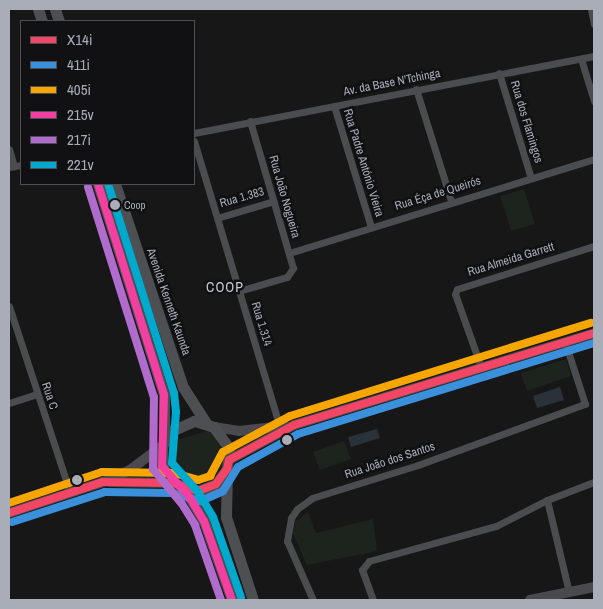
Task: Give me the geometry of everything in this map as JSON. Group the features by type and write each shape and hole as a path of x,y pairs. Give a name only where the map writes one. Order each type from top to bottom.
{"main road":[{"path":"98,185 164,395 162,466 173,483 190,498 204,521 232,600"},
{"name":"Avenida Kenneth Kaunda","path":"114,185 183,387 210,425"},
{"path":"9,513 103,482 130,470 163,443 182,424 210,425 239,431 281,429 594,333"},
{"path":"210,425 226,442 228,465 226,517 253,600"},
{"path":"103,482 173,483 198,491 216,484 228,465 281,429"},
{"path":"530,600 594,587"}],"street":[{"path":"591,9 594,24"},
{"name":"Av. da Base N'Tchinga","path":"195,133 594,56"},
{"path":"582,58 594,102"},
{"name":"Rua dos Flamingos","path":"499,73 531,178"},
{"path":"416,89 451,201"},
{"name":"Rua Padre António Vieira","path":"334,106 371,227"},
{"name":"Rua João Nogueira","path":"239,291 287,277 293,268 250,121"},
{"name":"Rua 1.314","path":"195,144 281,429"},
{"path":"9,149 15,166"},
{"name":"Rua Éça de Queirós","path":"289,253 451,201 594,159"},
{"name":"Rua 1.383","path":"217,218 274,201"},
{"name":"Rua Almeida Garrett","path":"481,367 455,294 457,289 594,246"},
{"name":"Rua C","path":"9,306 36,394 75,491"},
{"name":"Rua João dos Santos","path":"313,600 287,541 291,518 304,502 585,404 565,342"},
{"path":"9,403 36,394"},
{"path":"373,600 362,570 369,561 496,526 547,500 594,482"},
{"path":"547,500 570,592"}],"shaded area":[{"path":"524,189 535,224 511,231 500,196"},
{"path":"566,359 571,376 527,391 521,373"},
{"path":"560,387 564,400 537,408 533,396"},
{"path":"377,429 380,438 351,447 348,437"},
{"path":"209,430 233,452 216,479 181,485 162,459 169,443"},
{"path":"344,441 351,459 320,470 313,452"},
{"path":"308,512 316,533 373,519 377,551 307,565 293,533 295,522"}],"transit line":[{"name":"215v","path":"98,185 164,395 162,466 190,498 204,521 232,600"},
{"name":"221v","path":"108,185 174,393 176,412 172,463 198,492 213,517 241,597"},
{"name":"217i","path":"88,187 154,397 153,469 182,504 195,525 221,600"},
{"name":"405i","path":"9,503 102,472 174,473 198,480 210,476 223,452 290,416 591,323"},
{"name":"X14i","path":"9,513 103,482 173,483 198,491 216,484 227,469 229,460 294,425 594,333"},
{"name":"411i","path":"12,522 105,492 171,493 201,501 223,491 238,467 298,434 594,343"}],"place":[{"name":"Coop","path":"115,205"}],"district":[{"name":"COOP","path":"225,287"}]}
